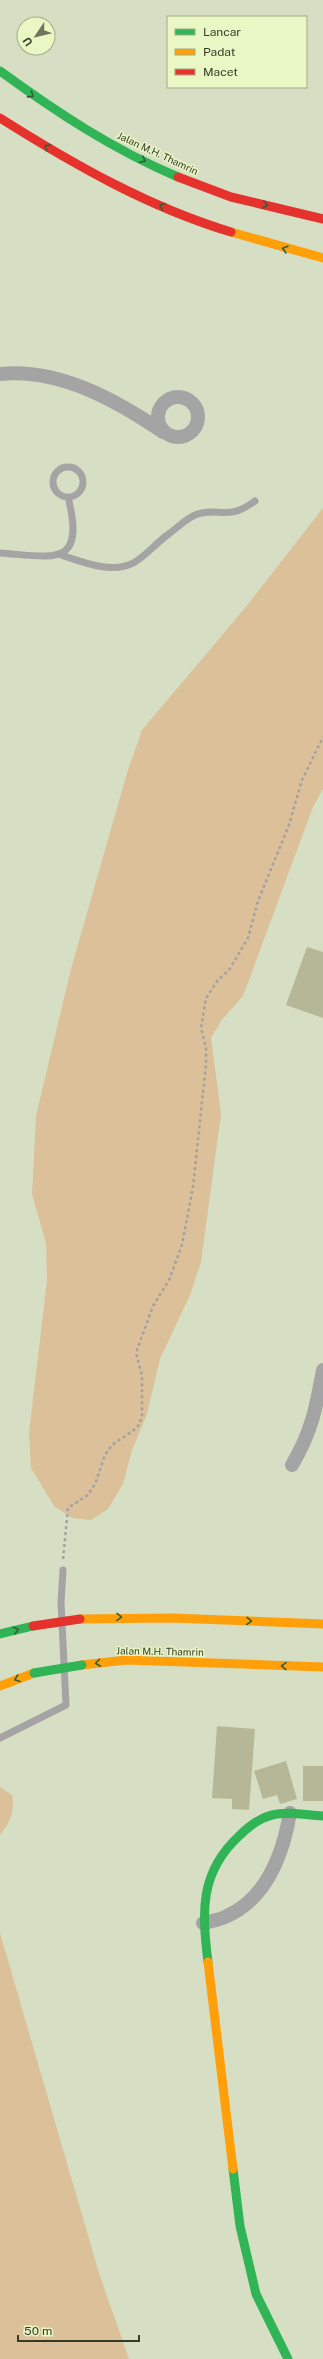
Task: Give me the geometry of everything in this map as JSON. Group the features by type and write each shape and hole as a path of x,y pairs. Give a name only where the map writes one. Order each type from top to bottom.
{"main road":[{"name":"Jalan M.H. Thamrin","path":"0,71 26,91 95,136 168,172 231,197 323,218"},
{"path":"0,118 61,156 132,194 208,225 323,258"},
{"path":"0,1634 33,1626 80,1619 172,1618 323,1624"},
{"name":"Jalan M.H. Thamrin","path":"0,1686 34,1673 82,1665 126,1660 323,1666"},
{"path":"288,2359 256,2294 240,2226 203,1923 204,1898 211,1873 234,1840 250,1824 270,1815 290,1813 323,1816"}],"street":[{"path":"0,374 42,376 92,391 123,406 164,432"},
{"path":"292,1465 319,1416 323,1370"},
{"path":"203,1923 227,1916 240,1908 256,1895 271,1877 287,1834 290,1813"}],"lane":[{"path":"68,467 78,472 83,482 78,493 68,497 57,493 53,482 57,472 68,467"},
{"path":"61,555 72,543 74,531 68,497"},
{"path":"0,553 51,557 61,555 100,566 115,568 134,563 163,537 196,515 236,512 255,501"},
{"path":"0,1738 66,1704 61,1602 62,1570"}],"path":[{"path":"62,1570 68,1508 88,1495 105,1456 112,1445 137,1428 142,1417 142,1376 136,1353 153,1306 169,1280 177,1262 187,1222 206,1064 206,1048 201,1028 206,998 229,970 248,938 258,901 289,825 302,780 323,737"}],"shaded area":[{"path":"323,508 323,789 313,807 243,996 221,1021 211,1038 221,1114 201,1262 190,1295 160,1359 147,1414 132,1450 123,1484 108,1509 91,1520 72,1518 54,1506 31,1468 29,1433 47,1280 46,1243 32,1194 36,1116 71,969 127,773 142,730 245,608"},
{"path":"0,1787 12,1795 13,1807 7,1826 0,1835"},
{"path":"0,1933 99,2273 129,2359 0,2359"}],"building":[{"path":"307,947 323,952 323,1018 286,1005"},
{"path":"217,1726 255,1729 249,1810 232,1809 232,1799 212,1798"},
{"path":"286,1761 297,1799 280,1804 277,1795 263,1799 254,1771"},
{"path":"303,1766 323,1766 323,1801 303,1801"}],"traffic: fast":[{"path":"0,71 42,101 86,129 131,155 178,177"},
{"path":"0,1634 33,1626"},
{"path":"34,1673 82,1665"},
{"path":"208,1962 205,1927 206,1894 216,1864 226,1850 250,1826 267,1816 284,1813 323,1816"},
{"path":"233,2169 240,2226 256,2294 288,2359"}],"traffic: slow":[{"path":"231,232 323,258"},
{"path":"80,1619 172,1618 323,1624"},
{"path":"82,1665 126,1660 323,1667"},
{"path":"0,1686 34,1673"},
{"path":"208,1962 233,2169"}],"traffic: jam":[{"path":"0,118 55,152 112,183 170,210 231,232"},
{"path":"178,177 231,197 323,219"},
{"path":"33,1626 80,1619"}]}
